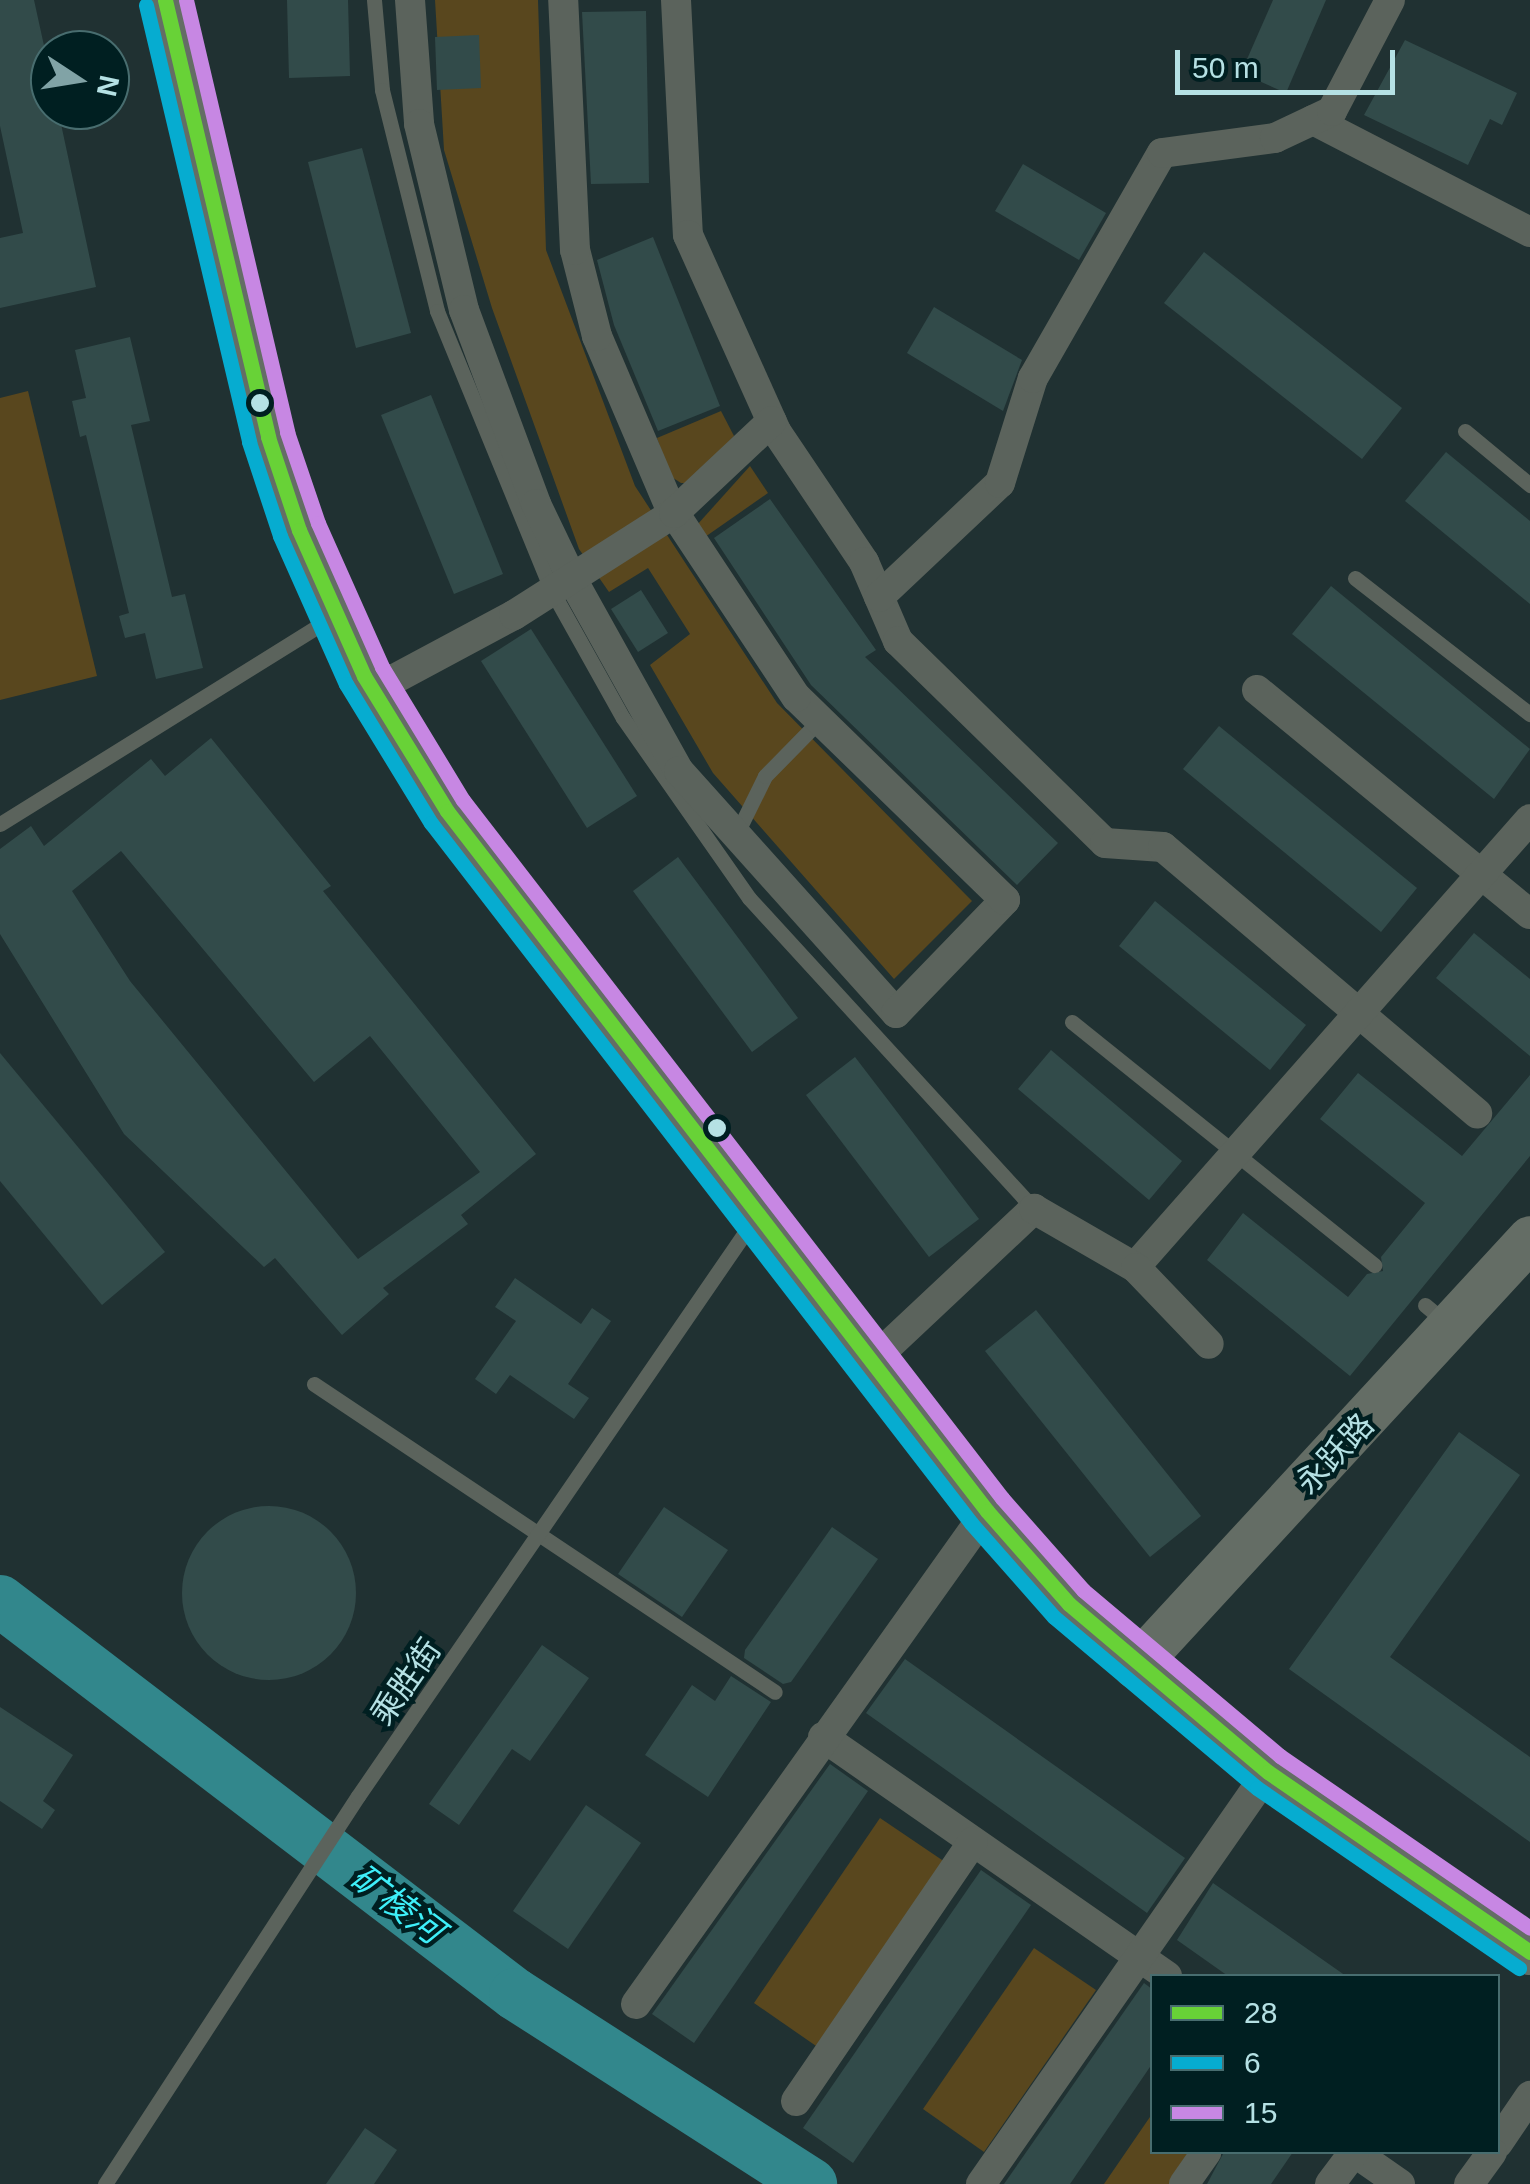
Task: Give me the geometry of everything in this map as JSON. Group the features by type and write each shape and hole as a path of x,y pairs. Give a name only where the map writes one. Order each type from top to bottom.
{"street":[{"path":"165,0 268,437 334,616 372,691 447,810 987,1511 1135,1666 1268,1772 1530,1952"},
{"path":"410,0 419,124 464,310 562,585 679,771 896,1012 1005,900 796,697 674,512 597,336 576,250 562,0"},
{"path":"676,0 688,234 772,421 864,562 898,642 1105,842 1163,847 1477,1113"},
{"path":"879,597 1000,482 1033,378 1162,153 1275,138 1332,111 1390,0"},
{"path":"1313,120 1530,232"},
{"path":"372,691 562,585 674,512 772,421"},
{"path":"1258,690 1530,914"},
{"path":"1135,1267 1238,1156 1530,819"},
{"path":"872,1362 1034,1209 1135,1267 1209,1344"},
{"name":"永跃路","path":"1135,1666 1439,1316 1530,1238"},
{"path":"636,2004 987,1511"},
{"path":"823,1737 1163,1974"},
{"path":"981,2184 1268,1772"},
{"path":"796,2101 973,1842"},
{"path":"1500,2140 1530,2096"},
{"path":"1184,2184 1205,2154"},
{"path":"1330,2184 1352,2154"},
{"path":"1357,2154 1400,2184"},
{"path":"1469,2184 1491,2154"}],"lane":[{"path":"374,0 382,90 437,311 622,718 749,898 1034,1209"},
{"path":"1465,432 1530,484"},
{"path":"1355,578 1530,714"},
{"path":"0,824 334,616"},
{"path":"736,835 765,776 820,720"},
{"path":"891,1052 896,1012"},
{"path":"1072,1022 1374,1265"},
{"name":"乘胜街","path":"105,2184 358,1796 542,1537 757,1215"},
{"path":"314,1384 774,1692"}],"shaded area":[{"path":"435,0 538,0 546,250 635,486 777,703 972,901 894,979 713,773 650,665 690,634 648,568 609,592 579,549 492,308 444,150"},
{"path":"28,391 97,676 0,700 0,398"},
{"path":"721,411 734,436 690,483 670,476 657,438"},
{"path":"750,466 768,493 705,537 697,525"},
{"path":"880,1818 945,1862 819,2048 754,2003"},
{"path":"1034,1948 1096,1990 984,2152 923,2109"},
{"path":"1150,2117 1150,2154 1193,2154 1172,2184 1104,2184"}],"building":[{"path":"0,0 34,0 41,30 30,30 30,130 62,130 96,287 0,308 0,238 23,233 0,126"},
{"path":"287,0 348,0 350,76 289,78"},
{"path":"1273,0 1326,0 1286,93 1241,73"},
{"path":"646,11 649,183 591,184 582,12"},
{"path":"479,35 481,88 437,90 435,37"},
{"path":"1405,40 1517,93 1502,125 1490,119 1468,165 1364,115"},
{"path":"362,148 411,333 356,348 308,162"},
{"path":"1023,164 1106,213 1079,260 995,211"},
{"path":"653,237 720,406 658,431 614,325 597,260"},
{"path":"1204,252 1402,408 1362,459 1164,303"},
{"path":"934,307 1022,360 1003,411 907,353"},
{"path":"130,337 150,421 131,425 172,597 185,594 203,668 156,679 145,633 125,638 119,616 129,613 86,435 80,437 72,401 86,398 75,350"},
{"path":"431,395 503,574 454,594 381,415"},
{"path":"1446,452 1530,521 1530,604 1405,501"},
{"path":"770,499 876,650 865,657 1058,843 1017,885 811,685 714,538"},
{"path":"1331,586 1530,749 1494,799 1292,634"},
{"path":"641,590 668,633 638,652 611,609"},
{"path":"531,629 637,796 587,828 481,661"},
{"path":"1219,726 1417,888 1381,932 1183,769"},
{"path":"211,738 331,886 323,891 536,1154 461,1215 468,1224 383,1288 389,1294 342,1335 275,1258 264,1267 124,1134 0,934 0,849 31,826 44,846 151,759 165,776","holes":["121,851 314,1082 370,1036 480,1172 358,1259 130,981 72,891"]},
{"path":"678,857 798,1018 752,1052 633,891"},
{"path":"1155,901 1306,1025 1270,1070 1119,946"},
{"path":"1474,933 1530,979 1530,1056 1436,978"},
{"path":"1051,1050 1182,1161 1149,1200 1018,1089"},
{"path":"0,1053 165,1252 102,1305 0,1181"},
{"path":"855,1057 979,1219 929,1257 806,1095"},
{"path":"1358,1073 1462,1156 1530,1075 1530,1156 1350,1376 1207,1260 1243,1213 1348,1297 1367,1274 1383,1271 1381,1257 1425,1203 1320,1119"},
{"path":"515,1278 581,1324 592,1308 611,1321 568,1384 589,1398 574,1419 510,1375 496,1394 475,1379 516,1321 495,1307"},
{"path":"1036,1310 1201,1516 1150,1557 985,1351"},
{"path":"1459,1432 1520,1475 1390,1657 1530,1757 1530,1842 1289,1669"},
{"path":"269,1506 302,1512 331,1531 350,1560 356,1593 350,1626 331,1655 302,1674 269,1680 236,1674 207,1655 188,1626 182,1593 188,1560 207,1531 236,1512"},
{"path":"664,1507 728,1550 682,1617 618,1574"},
{"path":"832,1527 878,1559 791,1682 783,1684 744,1658 745,1650"},
{"path":"542,1645 589,1678 530,1761 512,1749 459,1825 429,1804"},
{"path":"905,1659 1185,1858 1147,1913 866,1713"},
{"path":"731,1676 771,1702 708,1797 645,1755 692,1685 715,1701"},
{"path":"0,1707 73,1755 43,1801 55,1810 42,1829 0,1801"},
{"path":"830,1764 868,1791 694,2043 652,2014"},
{"path":"586,1805 641,1843 568,1949 513,1911"},
{"path":"981,1870 1031,1905 853,2163 803,2128"},
{"path":"1213,1883 1343,1974 1225,1974 1177,1940"},
{"path":"1144,1983 1150,1988 1150,2067 1070,2184 1004,2184"},
{"path":"365,2128 397,2150 374,2184 326,2184"},
{"path":"1223,2154 1292,2154 1271,2184 1207,2184"}],"waterway":[{"name":"矿棱河","path":"0,1601 515,1994 811,2184"}],"transit line":[{"name":"28","path":"165,0 268,437 299,530 364,676 447,811 987,1511 1069,1604 1268,1772 1530,1952"},
{"name":"15","path":"186,0 287,432 318,523 382,667 463,800 1002,1498 1083,1590 1280,1756 1530,1928"},
{"name":"6","path":"146,5 249,442 280,536 346,684 431,823 971,1523 1054,1617 1257,1788 1519,1968"}]}
